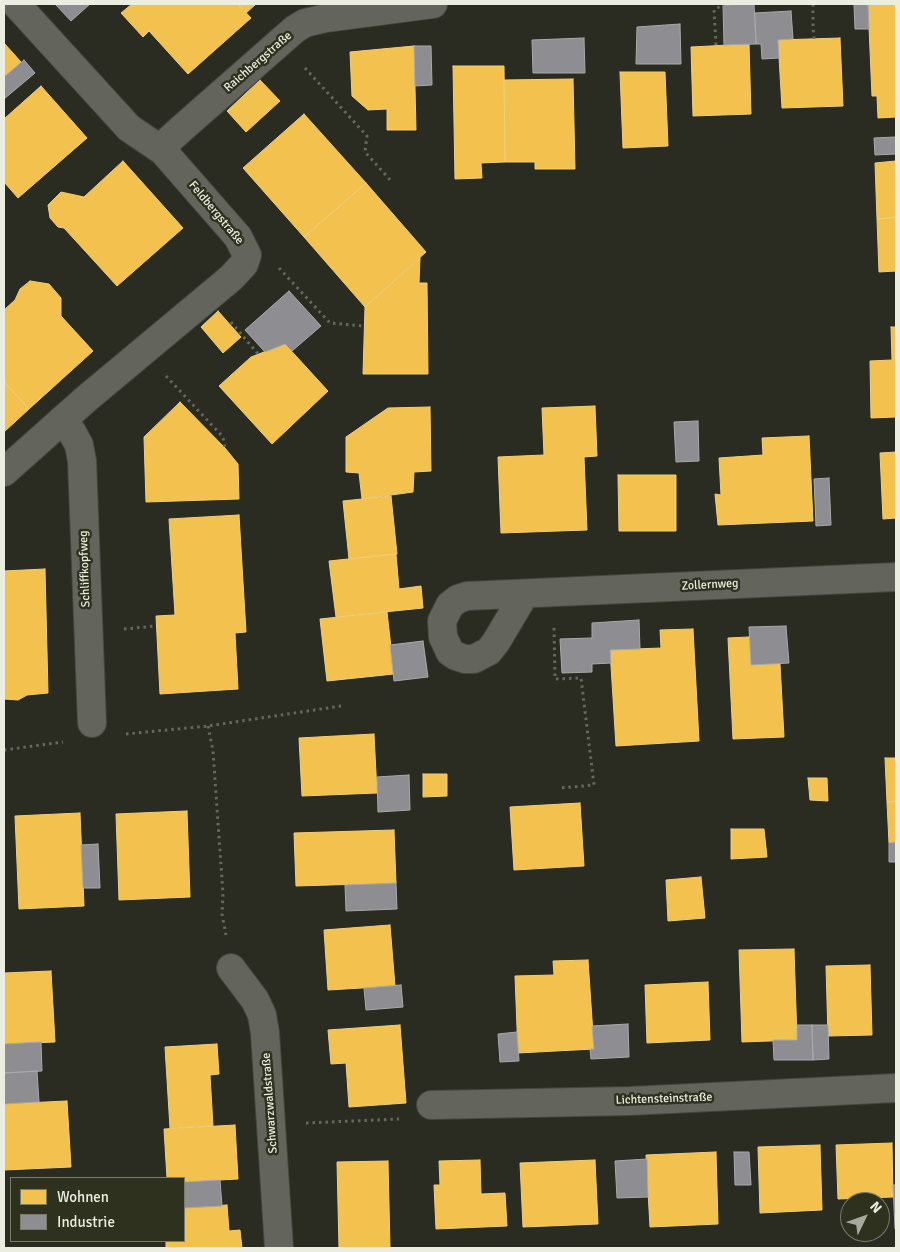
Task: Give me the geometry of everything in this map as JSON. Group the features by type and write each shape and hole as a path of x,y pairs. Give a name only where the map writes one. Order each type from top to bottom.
{"street":[{"name":"Feldbergstraße","path":"4,472 62,420 209,297 239,270 244,264 247,255 238,237 163,151 129,128 16,4"},
{"name":"Raichbergstraße","path":"163,151 169,140 180,130 295,29 305,23 326,18 433,4"},
{"name":"Schliffkopfweg","path":"62,420 72,432 79,445 82,461 92,723"},
{"name":"Zollernweg","path":"524,595 896,576"},
{"name":"Schwarzwaldstraße","path":"231,968 255,1000 262,1015 265,1033 279,1248"},
{"name":"Lichtensteinstraße","path":"431,1105 630,1101 896,1088"}],"path":[{"path":"716,45 714,10 724,4"},
{"path":"813,4 814,39"},
{"path":"281,42 367,136 365,152 392,182"},
{"path":"247,255 274,261 330,323 363,326"},
{"path":"209,297 258,354"},
{"path":"144,351 223,437 225,448"},
{"path":"554,592 555,679 581,678 594,785 560,788"},
{"path":"4,750 74,739 84,734 92,723 102,731 113,735 208,726 341,706"},
{"path":"208,726 213,751 223,894 222,914 231,968"},
{"path":"304,1123 425,1118 431,1105"}],"building: Wohnen":[{"path":"132,4 238,4 251,18 188,74 149,31 143,37 121,13"},
{"path":"238,4 256,4 246,13"},
{"path":"868,4 896,4 896,117 878,118 877,96 872,96"},
{"path":"840,38 843,106 782,108 778,40"},
{"path":"4,43 21,62 4,77"},
{"path":"749,44 751,114 693,116 691,47"},
{"path":"414,46 416,130 387,130 387,109 368,110 352,96 350,52"},
{"path":"453,66 504,66 505,162 481,163 482,178 455,179"},
{"path":"620,72 665,72 668,146 623,148"},
{"path":"573,79 575,169 535,169 535,162 505,162 504,80"},
{"path":"260,80 280,101 246,132 227,111"},
{"path":"41,86 87,138 18,198 4,182 4,119"},
{"path":"304,114 366,183 304,237 243,168"},
{"path":"123,161 183,228 117,286 64,228 58,227 50,218 48,205 61,192 84,197"},
{"path":"896,161 896,217 877,219 875,163"},
{"path":"366,183 426,252 365,307 304,237"},
{"path":"896,217 896,271 879,272 877,219"},
{"path":"420,258 419,283 427,283 428,374 363,374 365,307"},
{"path":"30,281 49,284 61,298 61,316 93,351 29,409 4,382 4,310 15,300 20,289"},
{"path":"218,311 241,337 223,353 201,327"},
{"path":"891,327 896,327 896,417 871,418 870,361 892,360"},
{"path":"285,344 328,391 272,444 219,386 251,357"},
{"path":"4,382 29,409 4,432"},
{"path":"180,402 238,464 239,499 146,502 144,437"},
{"path":"595,406 597,456 584,457 587,530 501,533 498,457 544,455 542,408"},
{"path":"430,407 431,471 414,472 413,492 362,499 359,473 346,472 346,437 388,408"},
{"path":"809,436 813,521 718,525 715,494 721,495 719,458 763,455 762,438"},
{"path":"896,452 896,518 883,519 880,453"},
{"path":"618,475 676,475 676,531 619,531"},
{"path":"391,496 397,554 349,559 343,501"},
{"path":"239,515 246,632 235,633 238,689 160,694 156,616 175,615 169,519"},
{"path":"396,554 399,589 421,586 423,608 336,617 329,561"},
{"path":"45,569 48,693 27,695 18,700 4,699 4,571"},
{"path":"387,612 394,674 327,681 320,619"},
{"path":"693,629 699,741 616,746 610,650 661,648 660,630"},
{"path":"749,637 751,665 780,664 784,737 733,739 728,638"},
{"path":"374,734 377,793 302,796 299,738"},
{"path":"885,758 896,758 896,801 887,802"},
{"path":"423,774 447,774 447,796 423,797"},
{"path":"808,778 827,778 828,801 810,800"},
{"path":"896,801 896,842 889,843 887,802"},
{"path":"580,803 584,866 514,870 510,807"},
{"path":"187,811 190,897 119,900 116,814"},
{"path":"80,813 84,906 19,909 15,816"},
{"path":"731,829 764,829 767,857 731,859"},
{"path":"394,830 396,883 296,886 294,833"},
{"path":"701,877 705,918 668,921 666,880"},
{"path":"390,925 395,986 328,990 324,930"},
{"path":"794,949 797,1040 742,1042 739,950"},
{"path":"588,960 594,1049 518,1053 515,976 554,975 553,961"},
{"path":"870,965 872,1035 828,1036 826,966"},
{"path":"51,971 55,1042 4,1044 4,973"},
{"path":"708,982 710,1040 647,1043 645,985"},
{"path":"400,1025 406,1103 349,1107 346,1063 331,1064 328,1030"},
{"path":"217,1044 219,1074 210,1075 213,1126 170,1128 165,1047"},
{"path":"67,1101 71,1167 4,1170 4,1104"},
{"path":"235,1125 238,1179 185,1182 185,1177 167,1177 164,1129"},
{"path":"892,1143 893,1197 890,1197 890,1192 840,1192 840,1199 838,1199 836,1145"},
{"path":"820,1145 822,1210 760,1213 758,1147"},
{"path":"716,1152 718,1224 650,1227 646,1155"},
{"path":"480,1160 481,1194 505,1193 507,1226 436,1229 434,1185 440,1185 439,1161"},
{"path":"595,1160 598,1224 523,1227 520,1163"},
{"path":"388,1161 390,1248 339,1248 337,1162"},
{"path":"227,1205 229,1231 240,1230 242,1248 166,1248 166,1242 185,1242 185,1208"}],"building: Industrie":[{"path":"55,4 90,4 71,21"},
{"path":"754,4 756,44 724,45 723,5"},
{"path":"854,4 868,4 869,29 855,29"},
{"path":"791,11 793,39 778,40 779,58 762,59 761,44 756,44 755,13"},
{"path":"680,24 681,64 636,64 637,27"},
{"path":"584,38 585,73 533,73 532,40"},
{"path":"414,46 431,46 432,85 415,86"},
{"path":"24,60 35,73 4,99 4,77"},
{"path":"896,137 896,154 875,155 874,138"},
{"path":"289,291 321,326 292,351 285,344 265,352 245,330"},
{"path":"698,421 699,461 676,462 674,422"},
{"path":"829,478 831,525 816,526 814,479"},
{"path":"639,620 640,649 610,650 611,663 592,664 592,672 562,673 560,639 592,638 592,623"},
{"path":"786,626 789,663 751,665 749,627"},
{"path":"423,641 428,677 394,681 390,645"},
{"path":"409,775 410,810 378,812 377,777"},
{"path":"896,842 896,862 889,862 889,843"},
{"path":"98,844 100,888 83,888 81,845"},
{"path":"396,883 397,909 346,911 345,885"},
{"path":"401,985 403,1007 366,1010 364,988"},
{"path":"628,1024 629,1057 591,1059 590,1049 594,1049 592,1026"},
{"path":"797,1025 812,1025 813,1060 774,1060 773,1040 797,1040"},
{"path":"812,1025 828,1025 829,1059 813,1060"},
{"path":"517,1032 519,1061 500,1062 498,1034"},
{"path":"41,1042 42,1071 4,1073 4,1044"},
{"path":"37,1071 39,1102 4,1104 4,1073"},
{"path":"734,1152 749,1152 751,1185 735,1185"},
{"path":"647,1159 648,1197 617,1198 615,1161"},
{"path":"220,1180 222,1206 185,1208 185,1182"},
{"path":"893,1185 896,1185 895,1229"}]}
